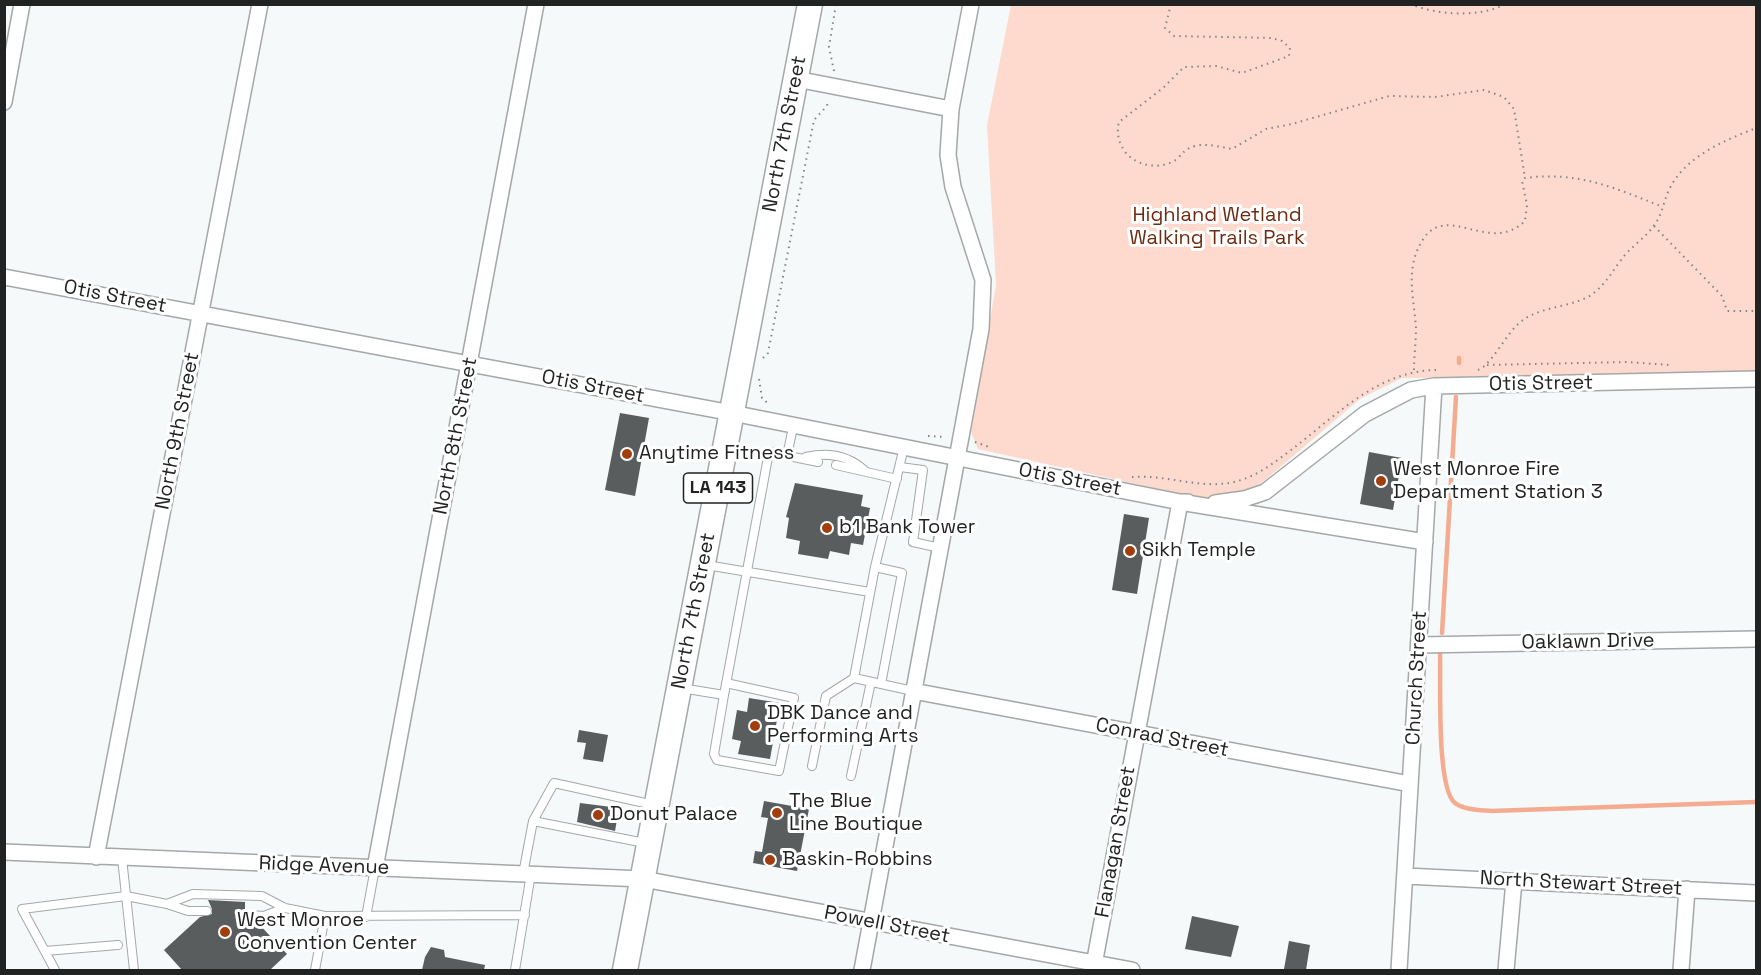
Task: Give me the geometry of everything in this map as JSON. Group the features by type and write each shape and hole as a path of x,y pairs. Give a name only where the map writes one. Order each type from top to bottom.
{"main road":[{"name":"North 7th Street","path":"625,970 810,4"}],"street":[{"path":"4,102 22,4"},
{"name":"North 9th Street","path":"96,856 260,4"},
{"name":"North 8th Street","path":"375,868 536,4"},
{"path":"862,970 981,329 984,294 979,263 953,187 949,168 948,143 951,109 971,4"},
{"path":"796,79 951,109"},
{"name":"Otis Street","path":"4,277 732,413 793,427 958,457 1180,502 1425,542"},
{"name":"Otis Street","path":"1180,502 1217,503 1265,492 1365,414 1411,390 1434,386 1756,379"},
{"name":"Church Street","path":"1399,970 1434,386"},
{"name":"Flanagan Street","path":"1093,967 1180,502"},
{"name":"Oaklawn Drive","path":"1419,645 1756,639"},
{"name":"Conrad Street","path":"914,691 1410,784"},
{"name":"Ridge Avenue","path":"4,852 643,879"},
{"name":"North Stewart Street","path":"1405,876 1756,893"},
{"name":"Powell Street","path":"643,879 871,921 1093,967 1132,970"},
{"path":"1506,970 1514,881"},
{"path":"1681,970 1687,889"}],"lane":[{"path":"787,456 793,427"},
{"path":"854,678 875,567 903,447"},
{"path":"726,683 794,698 779,771 717,760 714,754 723,695 769,452 818,462"},
{"path":"800,458 822,453 853,460 865,471"},
{"path":"836,465 897,479"},
{"path":"900,467 923,470 913,542 940,548"},
{"path":"703,565 870,592"},
{"path":"875,567 902,573 881,684"},
{"path":"812,766 826,696 854,678 914,691"},
{"path":"851,776 871,682"},
{"path":"679,688 723,695"},
{"path":"515,970 525,915 533,821 554,783 657,806"},
{"path":"533,821 650,844"},
{"path":"122,858 134,970"},
{"path":"366,917 375,868"},
{"path":"167,904 193,894 261,896 285,908 326,915 366,917 525,915"},
{"path":"56,970 22,909 126,896 167,904 188,911 207,911"},
{"path":"250,915 264,916 285,908"},
{"path":"315,970 326,915"},
{"path":"45,951 118,945"}],"path":[{"path":"834,72 829,46 836,4"},
{"path":"1171,4 1165,28 1174,36 1272,38 1282,40 1290,48 1288,56 1242,74 1215,66 1184,67 1163,88 1119,122 1120,143 1124,151 1137,162 1151,166 1163,165 1177,159 1188,148 1205,144 1232,148 1266,129 1292,124 1389,96 1435,97 1484,90 1504,97 1514,109 1525,178 1521,185 1527,213 1525,221 1520,226 1504,233 1492,235 1459,226 1442,225 1429,230 1421,242 1410,277 1416,330 1414,370"},
{"path":"1410,4 1441,12 1465,13 1491,11 1506,4"},
{"path":"761,367 763,358 768,353 814,120 827,106 829,97"},
{"path":"1487,365 1504,338 1524,319 1548,308 1588,297 1597,291 1621,259 1654,226 1670,186 1687,167 1718,144 1756,129"},
{"path":"1525,178 1552,174 1596,181 1663,207"},
{"path":"1654,226 1722,296 1727,311 1756,311"},
{"path":"1472,371 1487,365 1616,362 1680,365"},
{"path":"1122,477 1178,478 1198,484 1225,484 1239,481 1273,464 1370,389 1414,370 1443,370"},
{"path":"759,376 762,398 776,409"},
{"path":"924,436 948,438"},
{"path":"973,442 992,448"}],"green space":[{"name":"Highland Wetland Walking Trails Park","path":"1011,5 1756,5 1756,374 1402,378 1360,399 1258,486 1214,499 1190,496 978,449 971,432 996,285 987,125"}],"building":[{"name":"Anytime Fitness","path":"620,413 649,418 635,496 605,490"},
{"name":"West Monroe Fire Department Station 3","path":"1369,452 1402,458 1393,510 1360,504"},
{"name":"b1 Bank Tower","path":"795,483 863,495 861,506 870,508 863,545 851,543 849,555 830,551 828,559 798,554 800,541 786,538 789,518 786,517"},
{"path":"1124,514 1149,518 1137,594 1112,590"},
{"name":"DBK Dance and Performing Arts","path":"749,698 780,703 770,759 738,754 741,741 732,739 737,710 747,712"},
{"path":"579,730 608,735 603,762 583,759 586,743 577,742"},
{"path":"764,801 809,809 797,871 753,863 755,851 762,852 768,818 761,817"},
{"name":"Donut Palace","path":"580,803 619,808 615,831 577,822"},
{"name":"West Monroe Convention Center","path":"208,900 245,902 245,918 256,921 287,954 270,970 182,970 164,950 200,917 212,914"},
{"path":"1192,916 1239,926 1231,957 1185,949"},
{"path":"1289,941 1310,945 1306,970 1284,969"},
{"path":"431,947 444,950 445,957 485,965 484,970 422,970 425,957"}],"waterway":[{"path":"1459,358 1459,363"},
{"path":"1442,633 1456,397"},
{"path":"1440,654 1440,709 1445,777 1449,793 1455,803 1463,807 1491,811 1756,802"}],"place":[{"name":"Anytime Fitness","path":"627,454"},
{"name":"West Monroe Fire Department Station 3","path":"1381,481"},
{"name":"b1 Bank Tower","path":"827,528"},
{"name":"Sikh Temple","path":"1130,551"},
{"name":"DBK Dance and Performing Arts","path":"755,726"},
{"name":"The Blue Line Boutique","path":"777,813"},
{"name":"Donut Palace","path":"598,815"},
{"name":"Baskin-Robbins","path":"770,860"},
{"name":"West Monroe Convention Center","path":"225,932"}]}
